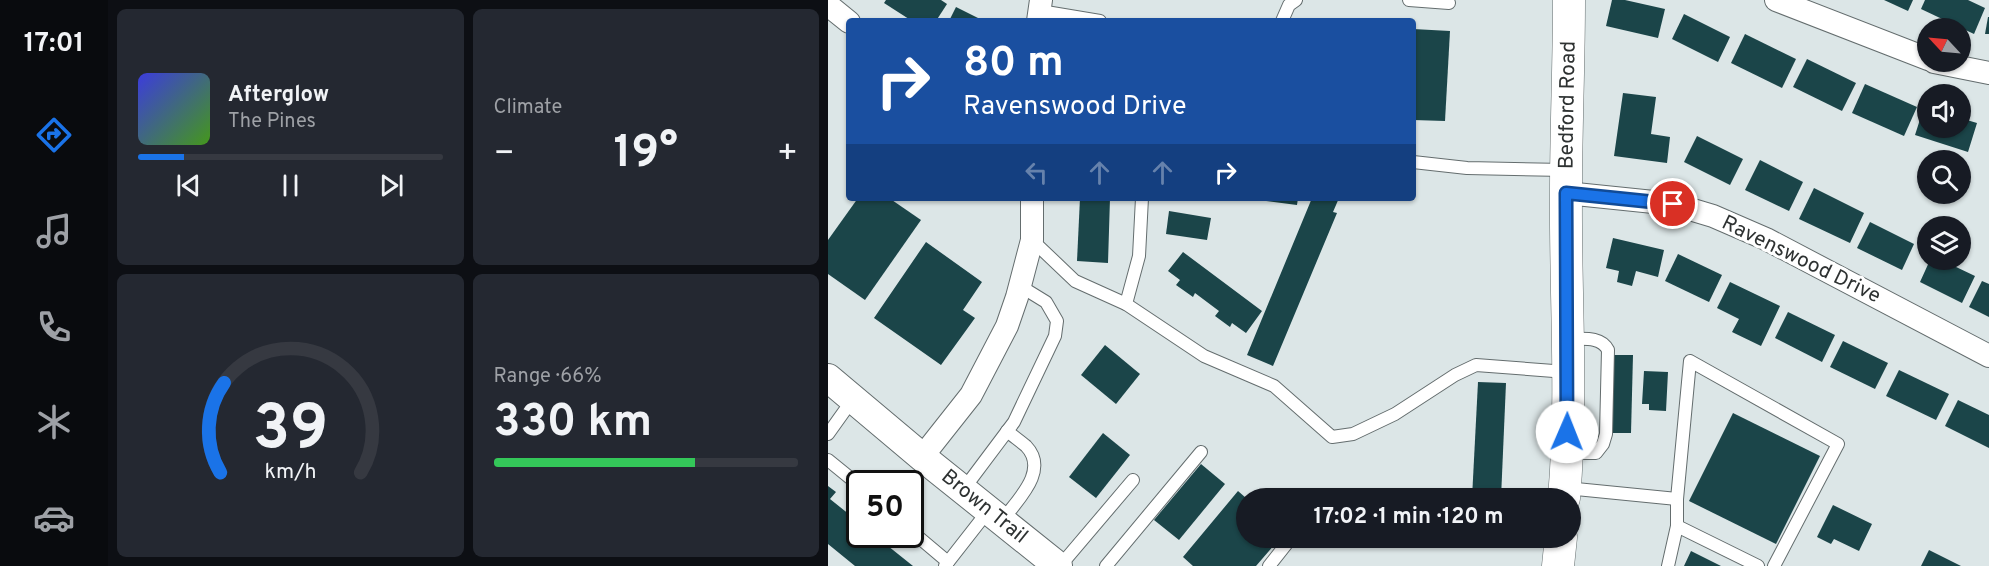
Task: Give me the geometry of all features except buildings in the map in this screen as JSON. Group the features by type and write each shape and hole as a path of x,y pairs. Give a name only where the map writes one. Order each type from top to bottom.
{"main road":[{"name":"Bedford Road","path":"1564,488 1568,372 1566,182 1569,0"},
{"path":"1558,566 1560,548"}],"street":[{"path":"1776,0 1917,55"},
{"path":"828,5 846,20"},
{"path":"1971,70 1989,74"},
{"name":"Ravenswood Drive","path":"1566,182 1673,204 1713,216 1766,239 1989,356"},
{"path":"922,457 970,395 1007,326 1032,240 1032,201"},
{"name":"Brown Trail","path":"828,378 922,457 1059,566"}],"lane":[{"path":"1283,18 1289,5 1296,0"},
{"path":"1409,0 1449,3"},
{"path":"1040,11 1082,18"},
{"path":"1416,162 1566,182"},
{"path":"1126,304 1139,256 1142,201"},
{"path":"1032,240 1075,281 1126,304 1204,356 1274,386 1332,437 1353,434 1395,414 1455,375 1476,365 1568,372"},
{"path":"963,490 1014,422 1055,336 1057,321 1046,302 1020,286"},
{"path":"1567,453 1596,453 1603,444 1606,434 1608,350 1599,341 1568,339"},
{"path":"1668,566 1677,526 1677,499 1690,361 1838,444 1774,566"},
{"path":"828,434 853,399"},
{"path":"924,543 946,564 1029,484 1035,470 1033,456 1026,446 1007,431"},
{"path":"1107,566 1201,452"},
{"path":"828,460 846,475"},
{"path":"1059,566 1133,480"},
{"path":"1581,494 1677,499"},
{"path":"1677,526 1758,566"},
{"path":"1269,566 1283,548"}],"route":[{"path":"1567,432 1566,193 1673,204"}]}
